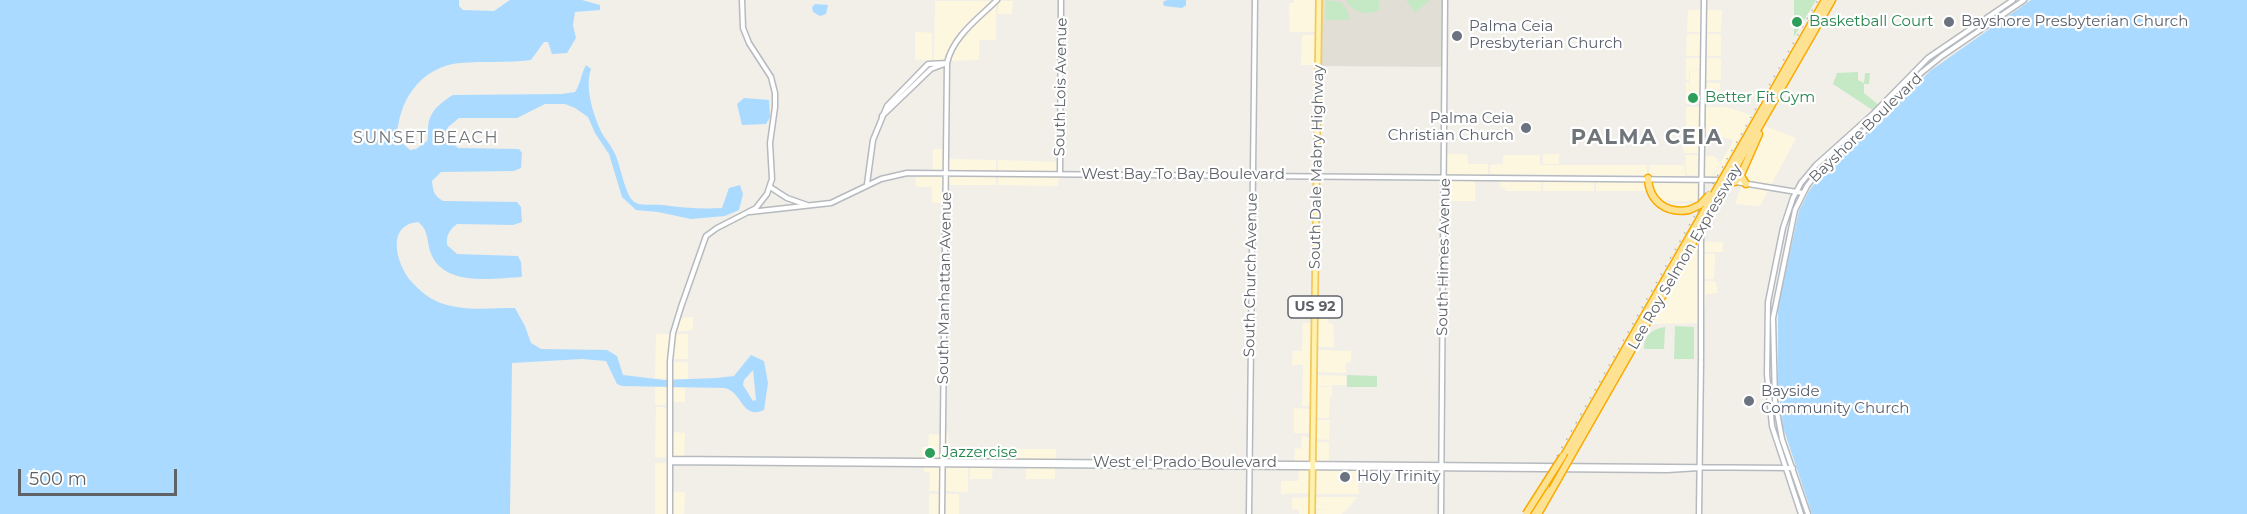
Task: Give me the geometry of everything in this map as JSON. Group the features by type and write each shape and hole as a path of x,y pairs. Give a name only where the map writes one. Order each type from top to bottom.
{"highway":[{"name":"Lee Roy Selmon Expressway","path":"1566,456 1695,239 1729,172 1825,0"},
{"name":"Lee Roy Selmon Expressway","path":"1531,514 1554,479 1695,227 1772,105 1832,0"},
{"path":"1736,182 1741,176 1772,105"},
{"path":"1651,178 1648,186 1662,206 1675,211 1689,210 1705,201 1729,172"},
{"path":"1741,176 1746,184"},
{"path":"1526,514 1566,456"},
{"name":"Lee Roy Selmon Expressway","path":"1540,514 1550,494 1554,479"}],"main road":[{"name":"South Dale Mabry Highway","path":"1312,514 1319,0"}],"street":[{"path":"669,514 670,361 673,333 686,288 706,236 724,223 750,212 762,202 770,187 773,174 770,143 775,93 771,77 749,43 743,28 742,0"},
{"path":"867,184 873,140 881,117 922,69 947,63 959,38 997,0"},
{"name":"South Lois Avenue","path":"1060,174 1061,0"},
{"name":"South Church Avenue","path":"1249,514 1255,0"},
{"name":"South Himes Avenue","path":"1441,514 1446,0"},
{"path":"1699,514 1704,0"},
{"name":"Bayshore Boulevard","path":"1801,514 1774,434 1769,407 1766,320 1783,228 1797,191 1816,165 1874,113 1928,58 2013,0"},
{"name":"Bayshore Boulevard","path":"1808,514 1776,410 1773,318 1792,222 1803,193 1823,166 1878,119 1921,74 1942,56 2024,0"},
{"name":"South Manhattan Avenue","path":"942,514 947,63"},
{"path":"932,65 947,72"},
{"name":"West Bay To Bay Boulevard","path":"750,212 831,203 845,198 867,184 898,174 946,173 1702,178 1803,193"},
{"path":"770,187 787,198 812,206"},
{"name":"West el Prado Boulevard","path":"670,460 1792,468"}],"shaded area":[{"path":"1294,0 1315,0 1315,32 1290,32 1289,3 1294,3"},
{"path":"1322,0 1443,0 1444,67 1321,66"},
{"path":"935,1 994,1 953,42 945,61 934,61"},
{"path":"998,1 1013,1 1012,14 998,14"},
{"path":"996,3 996,40 979,40 979,60 948,61 955,43"},
{"path":"1688,10 1703,10 1703,32 1687,32"},
{"path":"1705,10 1722,10 1721,32 1705,32"},
{"path":"915,32 932,33 932,61 915,60"},
{"path":"1687,34 1703,34 1702,56 1686,56"},
{"path":"1705,34 1721,34 1721,56 1704,56"},
{"path":"1302,35 1318,35 1317,65 1301,65"},
{"path":"1686,58 1702,58 1701,69 1689,70 1689,80 1686,80"},
{"path":"1704,58 1721,58 1721,80 1704,80"},
{"path":"1690,70 1701,70 1701,83 1720,83 1720,102 1706,103 1705,93 1690,93"},
{"path":"1686,82 1689,82 1689,94 1702,94 1702,104 1686,104"},
{"path":"1686,107 1702,107 1701,128 1686,128"},
{"path":"1704,107 1726,107 1752,115 1717,178 1703,177 1713,177 1720,161 1734,140 1706,133 1703,129"},
{"path":"1765,126 1796,138 1770,187 1744,181"},
{"path":"1680,131 1701,131 1701,153 1684,153"},
{"path":"933,149 946,149 945,171 933,172"},
{"path":"1446,154 1467,154 1468,164 1488,164 1488,176 1446,176"},
{"path":"1543,154 1559,154 1559,164 1543,164"},
{"path":"1503,155 1540,155 1540,165 1647,165 1647,175 1490,174 1490,165 1503,164"},
{"path":"1684,155 1685,176 1701,177 1649,177 1649,165 1684,165"},
{"path":"1686,155 1714,156 1720,163 1712,176 1686,175"},
{"path":"948,159 996,160 996,172 947,171"},
{"path":"998,160 1059,162 1059,173 998,172"},
{"path":"915,174 945,174 945,203 932,203 932,187 916,187"},
{"path":"947,174 996,175 996,185 947,185"},
{"path":"998,175 1059,175 1058,186 998,185"},
{"path":"1446,178 1475,178 1475,201 1446,201"},
{"path":"1500,178 1541,179 1541,191 1505,191 1505,188 1500,187"},
{"path":"1543,179 1594,179 1594,191 1543,191"},
{"path":"1596,179 1647,179 1649,191 1596,191"},
{"path":"1654,179 1701,180 1700,201 1669,201 1667,199 1665,201 1669,204 1700,204 1678,210 1658,202 1650,184"},
{"path":"1742,185 1769,189 1760,206 1735,204"},
{"path":"1702,242 1723,242 1723,252 1702,252"},
{"path":"1694,244 1699,245 1699,323 1648,324"},
{"path":"1702,254 1715,254 1714,279 1702,279"},
{"path":"1702,281 1715,281 1718,293 1706,294 1705,307 1702,307"},
{"path":"1317,309 1328,309 1328,323 1333,324 1334,347 1317,347"},
{"path":"693,317 693,330 674,332 679,318"},
{"path":"1303,323 1312,323 1311,406 1302,406 1303,365 1292,365 1293,351 1302,351"},
{"path":"656,334 672,334 669,379 655,378"},
{"path":"674,334 688,334 688,359 671,359"},
{"path":"1318,350 1351,351 1351,362 1346,363 1346,373 1318,372"},
{"path":"671,362 688,362 688,379 671,379"},
{"path":"1315,375 1346,376 1346,385 1332,385 1332,397 1330,397 1330,386 1316,386"},
{"path":"655,387 668,387 669,403 655,405"},
{"path":"1316,387 1330,387 1329,418 1316,418"},
{"path":"671,388 685,388 685,402 672,402"},
{"path":"656,407 669,408 669,458 655,457"},
{"path":"1294,408 1311,409 1311,433 1294,433"},
{"path":"1315,420 1330,420 1329,440 1316,439"},
{"path":"671,432 685,433 684,458 671,458"},
{"path":"944,433 948,433 949,449 993,449 993,460 944,459"},
{"path":"929,434 940,435 940,458 922,460 922,447 928,447"},
{"path":"1302,436 1310,438 1310,460 1308,463 1294,463 1295,448 1301,449"},
{"path":"1316,442 1329,442 1329,463 1316,463"},
{"path":"995,449 1056,449 1056,460 995,460"},
{"path":"655,463 669,463 668,514 655,514"},
{"path":"923,466 942,466 942,491 929,491 930,473 924,472"},
{"path":"944,466 968,466 968,492 944,491"},
{"path":"970,466 993,466 992,479 970,479"},
{"path":"1026,467 1055,467 1055,479 1026,479"},
{"path":"1299,469 1307,469 1310,472 1309,493 1281,494 1281,481 1298,481"},
{"path":"1314,469 1357,469 1359,494 1313,494"},
{"path":"671,492 685,492 684,514 671,514"},
{"path":"929,494 941,494 941,514 929,514"},
{"path":"944,494 959,494 959,514 943,514"},
{"path":"1292,496 1311,497 1311,514 1309,514 1309,507 1308,514 1299,514 1299,510 1292,509 1292,498 1309,497"},
{"path":"1313,497 1358,497 1342,514 1317,514 1317,510 1328,510 1317,509 1316,514 1313,514"}],"green space":[{"path":"1326,0 1341,2 1348,12 1349,20 1326,20"},
{"path":"1346,0 1379,0 1379,10 1369,13 1360,12 1352,8"},
{"path":"1406,0 1430,0 1415,13"},
{"path":"1794,0 1816,0 1794,37"},
{"path":"1858,72 1858,80 1864,83 1865,73 1870,73 1869,84 1864,84 1864,93 1879,105 1874,111 1833,84 1837,73"},
{"path":"1675,326 1694,327 1694,359 1674,359"},
{"path":"1665,327 1664,349 1644,349 1645,340 1650,334 1656,329"},
{"path":"1347,375 1377,376 1377,387 1347,387"}],"water":[{"path":"0,0 459,0 459,6 463,10 494,11 510,0 582,0 600,5 600,10 575,12 573,25 576,38 567,53 552,54 548,42 544,42 531,60 460,63 433,71 414,88 407,99 398,124 397,138 410,150 416,149 427,141 430,117 435,109 453,95 575,92 586,65 591,69 589,93 596,120 615,154 632,200 642,204 722,208 729,188 740,185 743,194 739,210 725,216 691,219 636,210 622,197 609,154 595,133 588,117 575,108 565,104 545,104 517,118 459,118 448,127 446,132 449,140 458,148 519,149 522,153 521,168 514,171 441,172 432,181 436,195 443,201 517,202 521,207 522,222 513,225 457,224 449,233 447,245 457,254 518,256 521,262 522,277 485,279 460,277 448,272 439,266 432,256 426,233 418,222 401,230 397,247 398,256 406,274 417,287 433,299 455,307 515,308 531,343 541,349 607,350 617,356 623,375 664,380 734,376 751,355 764,361 768,383 764,410 757,412 747,409 736,395 725,388 622,386 617,384 606,361 582,359 512,363 510,514 0,514","holes":["753,370 756,400 753,401 743,385 744,380"]},
{"path":"1186,0 1186,5 1182,8 1164,6 1163,2"},
{"path":"2031,0 2247,0 2247,514 1812,514 1783,427 1778,386 1778,307 1799,211 1809,191 1826,169 1878,125 1930,71"},
{"path":"815,4 828,5 826,14 820,16 813,12 812,7"},
{"path":"744,98 769,100 770,117 766,124 742,125 737,104"}],"railway":[{"path":"1524,514 1818,0"}],"place":[{"name":"Basketball Court","path":"1797,22"},
{"name":"Bayshore Presbyterian Church","path":"1949,22"},
{"name":"Palma Ceia Presbyterian Church","path":"1457,36"},
{"name":"Better Fit Gym","path":"1693,98"},
{"name":"Palma Ceia Christian Church","path":"1526,128"},
{"name":"Bayside Community Church","path":"1749,401"},
{"name":"Jazzercise","path":"930,453"},
{"name":"Holy Trinity","path":"1345,477"}],"district":[{"name":"SUNSET BEACH","path":"426,138"},
{"name":"PALMA CEIA","path":"1647,138"}]}
